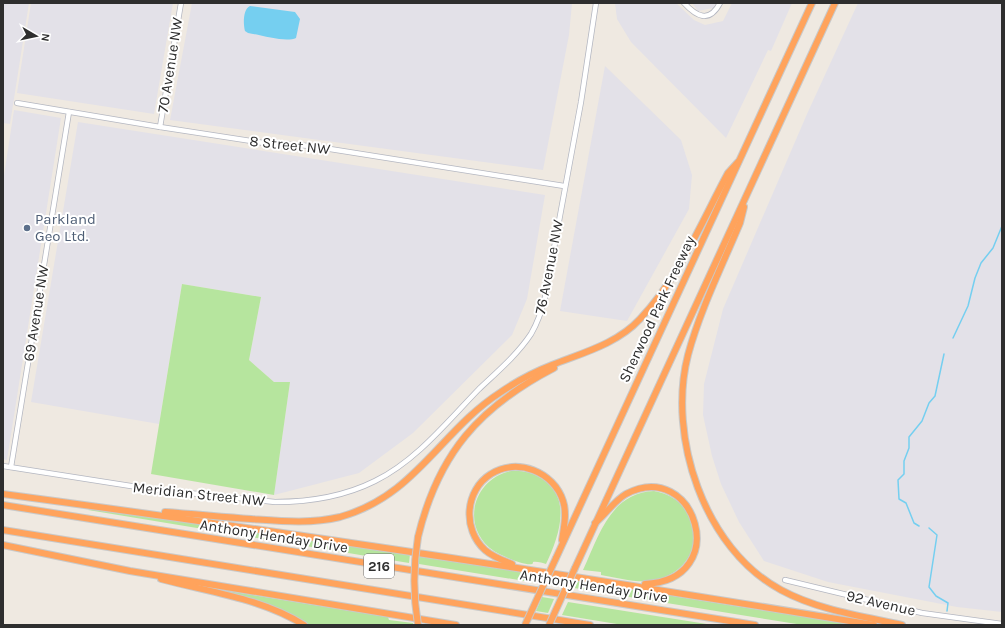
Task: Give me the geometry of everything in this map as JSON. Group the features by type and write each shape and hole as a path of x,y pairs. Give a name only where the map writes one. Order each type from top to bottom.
{"highway":[{"name":"Sherwood Park Freeway","path":"525,625 812,3"},
{"path":"549,625 594,524 835,3"},
{"path":"136,512 156,512 296,522 323,520 351,513 382,499 407,481 470,416 500,392 537,372 614,339 626,331 652,305 675,272 728,173 738,162"},
{"path":"746,196 740,223 696,330 688,356 683,381 683,416 686,445 695,480 703,500 722,535 744,561 768,582 807,602 902,625"},
{"path":"418,625 414,589 414,558 418,537 429,498 441,472 456,447 477,422 512,392 586,352"},
{"path":"518,568 496,558 484,549 472,530 469,515 472,495 480,483 492,473 510,467 527,468 543,475 555,486 563,501 565,510 562,547"},
{"path":"594,524 605,516 620,499 640,489 654,488 670,492 683,501 689,508 696,523 698,541 695,551 686,567 670,579 663,582 631,584"},
{"path":"3,494 631,584 874,625"},
{"name":"Anthony Henday Drive","path":"3,506 755,625"},
{"name":"216","path":"3,530 590,625"},
{"path":"3,545 130,571 456,625"},
{"path":"130,571 246,600 283,614 304,625"}],"street":[{"name":"70 Avenue NW","path":"160,127 180,3"},
{"name":"76 Avenue NW","path":"390,472 424,445 521,347 531,333 542,308 581,102 596,3"},
{"path":"684,3 697,16 709,16 715,11 720,3"},
{"name":"8 Street NW","path":"17,103 264,143 310,146 564,186"},
{"name":"69 Avenue NW","path":"11,467 69,112"},
{"name":"Meridian Street NW","path":"3,466 150,489 282,502 319,500 341,494 375,481 390,472"},
{"name":"92 Avenue","path":"785,580 922,613 1002,624"}],"shaded area":[{"path":"3,3 29,3 10,124 3,123"},
{"path":"31,3 173,3 154,114 17,93"},
{"path":"192,3 572,3 569,35 543,170 170,120"},
{"path":"615,3 676,3 694,20 705,25 723,21 732,3 792,3 771,51 768,50 726,138 631,42 617,19"},
{"path":"692,3 716,3 713,8 698,11"},
{"path":"858,3 1002,3 1002,612 957,607 828,582 764,561 739,522 721,484 712,456 703,415 704,384 723,309 807,114"},
{"path":"605,66 681,140 692,175 689,209 627,321 560,311"},
{"path":"14,110 61,118 7,460 3,459 3,182"},
{"path":"78,122 545,195 527,299 512,335 413,433 359,473 274,495 290,382 274,382 249,360 261,297 182,284 159,424 31,402"}],"green space":[{"path":"182,284 261,297 249,360 274,382 290,382 274,495 151,474"},
{"path":"511,471 534,474 551,486 557,496 560,506 559,530 546,564 536,562 533,562 532,564 524,563 501,555 483,541 477,530 474,518 475,505 480,494 487,484 498,476"},
{"path":"654,491 671,497 684,507 692,520 694,534 692,548 686,562 674,573 657,580 650,581 622,579 601,575 601,572 583,570 601,531 608,518 616,508 627,499 639,494"},
{"path":"91,509 410,554 409,563 88,510"},
{"path":"419,555 541,574 537,583 419,564"},
{"path":"578,581 856,625 803,625 574,588"},
{"path":"210,588 388,617 389,620 413,623 413,625 308,625"},
{"path":"542,597 554,599 548,613 536,611"},
{"path":"568,602 713,625 623,625 562,615"}],"water":[{"path":"250,6 295,12 300,19 296,38 286,40 248,33 245,31 245,13"}],"waterway":[{"path":"953,338 968,306 975,278 981,263 993,248 1002,226"},
{"path":"919,526 914,523 906,503 899,499 898,480 904,474 904,461 909,448 909,437 922,421 929,403 935,396 944,354"},
{"path":"929,528 937,535 929,587 936,596 948,603 947,611"}],"place":[{"name":"Parkland Geo Ltd.","path":"27,228"}]}
